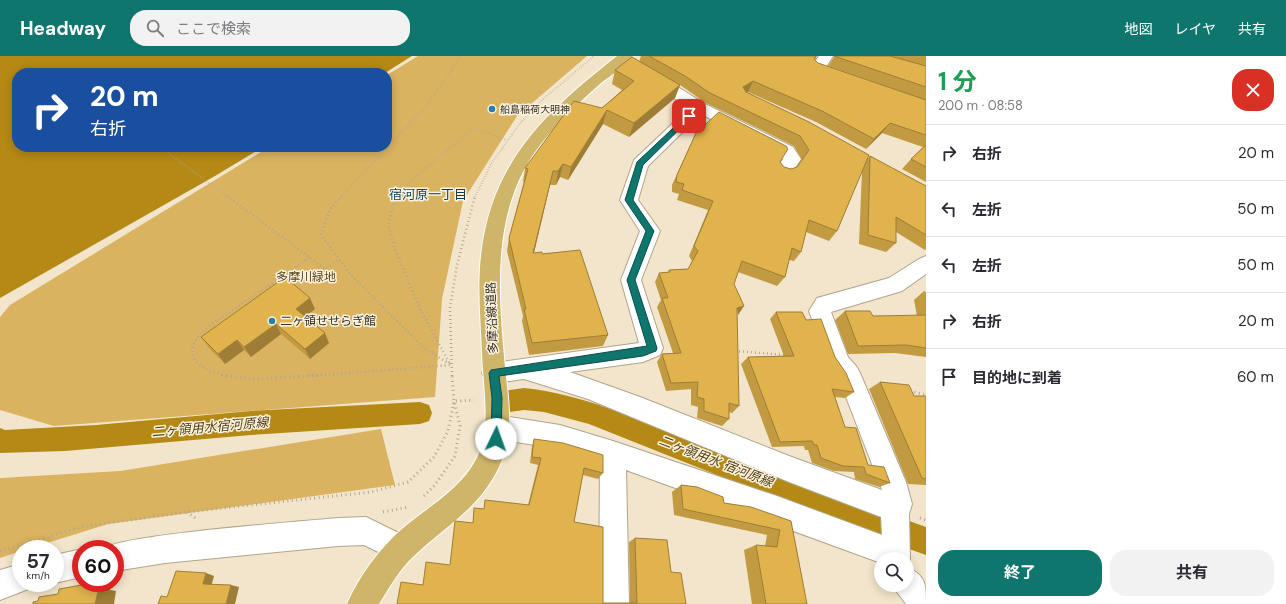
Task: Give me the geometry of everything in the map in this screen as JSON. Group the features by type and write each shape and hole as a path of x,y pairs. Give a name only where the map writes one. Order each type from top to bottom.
{"main road":[{"name":"多摩沿線道路","path":"362,604 400,550 427,525 461,499 480,478 490,459 497,428 490,266 493,239 499,209 509,181 527,151 557,114 631,64"}],"street":[{"path":"826,56 817,69 850,80"},
{"path":"631,64 699,107 790,148 792,159 784,172"},
{"path":"494,373 643,352 652,348 631,280 650,231 629,200 640,164 699,107"},
{"path":"896,552 896,511 898,504 893,482 848,373 839,363 820,311 824,304 895,284 926,264"},
{"path":"523,369 590,389 640,408 896,511"},
{"path":"497,428 560,437 613,453 777,510 891,552"},
{"path":"613,453 614,604"},
{"path":"124,556 165,549 338,532 366,531 400,550"},
{"path":"0,585 12,581"}],"path":[{"path":"392,143 428,104 461,56"},
{"path":"419,501 435,485 455,456 460,426 454,401 451,365 450,308 457,265 469,214 476,193 488,169 507,140 542,100 594,56"},
{"path":"451,365 419,307 396,249 388,224 393,202 398,192 474,128 507,140"},
{"path":"167,152 325,269 339,260"},
{"path":"383,152 330,209 321,235 351,275 426,350 451,365"},
{"path":"310,257 202,331 194,340 190,354 198,365 230,377 266,380 451,365"},
{"path":"730,350 794,356"},
{"path":"905,389 926,395"},
{"path":"0,551 80,527 187,512 371,492 408,482 434,457 448,431 454,401"},
{"path":"381,512 394,512 414,506"},
{"path":"187,512 202,522"}],"green space":[{"name":"多摩川緑地","path":"418,56 587,56 517,116 463,201 442,299 435,397 54,426 0,410 0,317 10,305 261,152 392,152 392,72"},
{"path":"381,429 395,485 108,524 57,540 12,540 12,554 0,558 0,478 120,471"}],"shaded area":[{"path":"0,56 412,56 392,69 12,68 12,152 255,152 0,298"}],"building":[{"path":"649,56 816,56 814,59 818,63 926,100 926,135 890,123 874,139 822,111 753,81 743,87 746,92 809,122 869,155 837,231 809,220 801,252 792,248 785,277 742,261 734,284 744,306 737,308 739,406 729,403 729,419 704,411 704,399 697,397 698,382 671,383 662,354 681,353 662,298 668,298 659,273 670,272 669,270 688,269 698,251 694,246 713,201 682,190 684,184 676,182 677,175 696,133 719,112 786,146 788,149 780,162 784,167 791,169 797,167 809,150 800,136 710,93 685,76"},
{"path":"834,56 890,56 926,66 926,87"},
{"path":"632,57 680,85 634,123 607,110 571,167 563,164 558,171 553,171 533,253 542,252 542,254 580,250 608,335 532,343 524,309 526,309 509,238 528,169 525,168 574,101 602,108 634,81 615,70"},
{"path":"926,145 926,167 911,159"},
{"path":"870,156 926,186 926,235 896,217 896,243 868,235"},
{"path":"285,277 310,298 296,309 325,333 305,349 276,324 244,347 237,340 218,354 201,337"},
{"path":"845,311 870,311 873,316 926,315 926,348 906,345 858,346"},
{"path":"776,312 802,312 806,320 821,319 835,357 846,373 854,392 832,389 845,427 856,428 868,465 884,467 890,483 866,474 864,467 843,466 821,458 817,445 814,445 812,441 780,442 748,357 794,356"},
{"path":"880,382 909,385 914,396 926,396 926,479 922,478"},
{"path":"534,439 563,443 603,455 603,473 584,468 574,522 603,527 603,603 637,603 635,538 667,540 671,572 681,573 686,604 397,604 401,582 423,585 426,562 450,565 455,521 473,523 474,508 484,509 485,500 529,505 541,458 532,457"},
{"path":"681,485 697,487 723,497 724,503 751,507 791,521 807,604 766,604 756,545 777,547 780,530 683,509"},
{"path":"176,571 206,573 203,584 231,585 226,604 158,604 161,596 167,597"},
{"path":"72,587 72,592 98,592 95,604 33,604 33,602 38,601 39,597 64,592 64,588"}],"waterway":[{"name":"二ヶ領用水 宿河原線","path":"503,402 524,399 544,401 590,413 847,513 926,541"},
{"name":"二ヶ領用水宿河原線","path":"0,440 3,442 34,441 251,423 378,417 420,413"}],"place":[{"name":"船島稲荷大明神","path":"492,109"},
{"name":"二ヶ領せせらぎ館","path":"272,321"}],"district":[{"name":"宿河原一丁目","path":"428,194"}],"route":[{"path":"496,439 497,398 494,373 643,352 652,348 631,280 650,231 629,200 640,164 689,116"}]}
